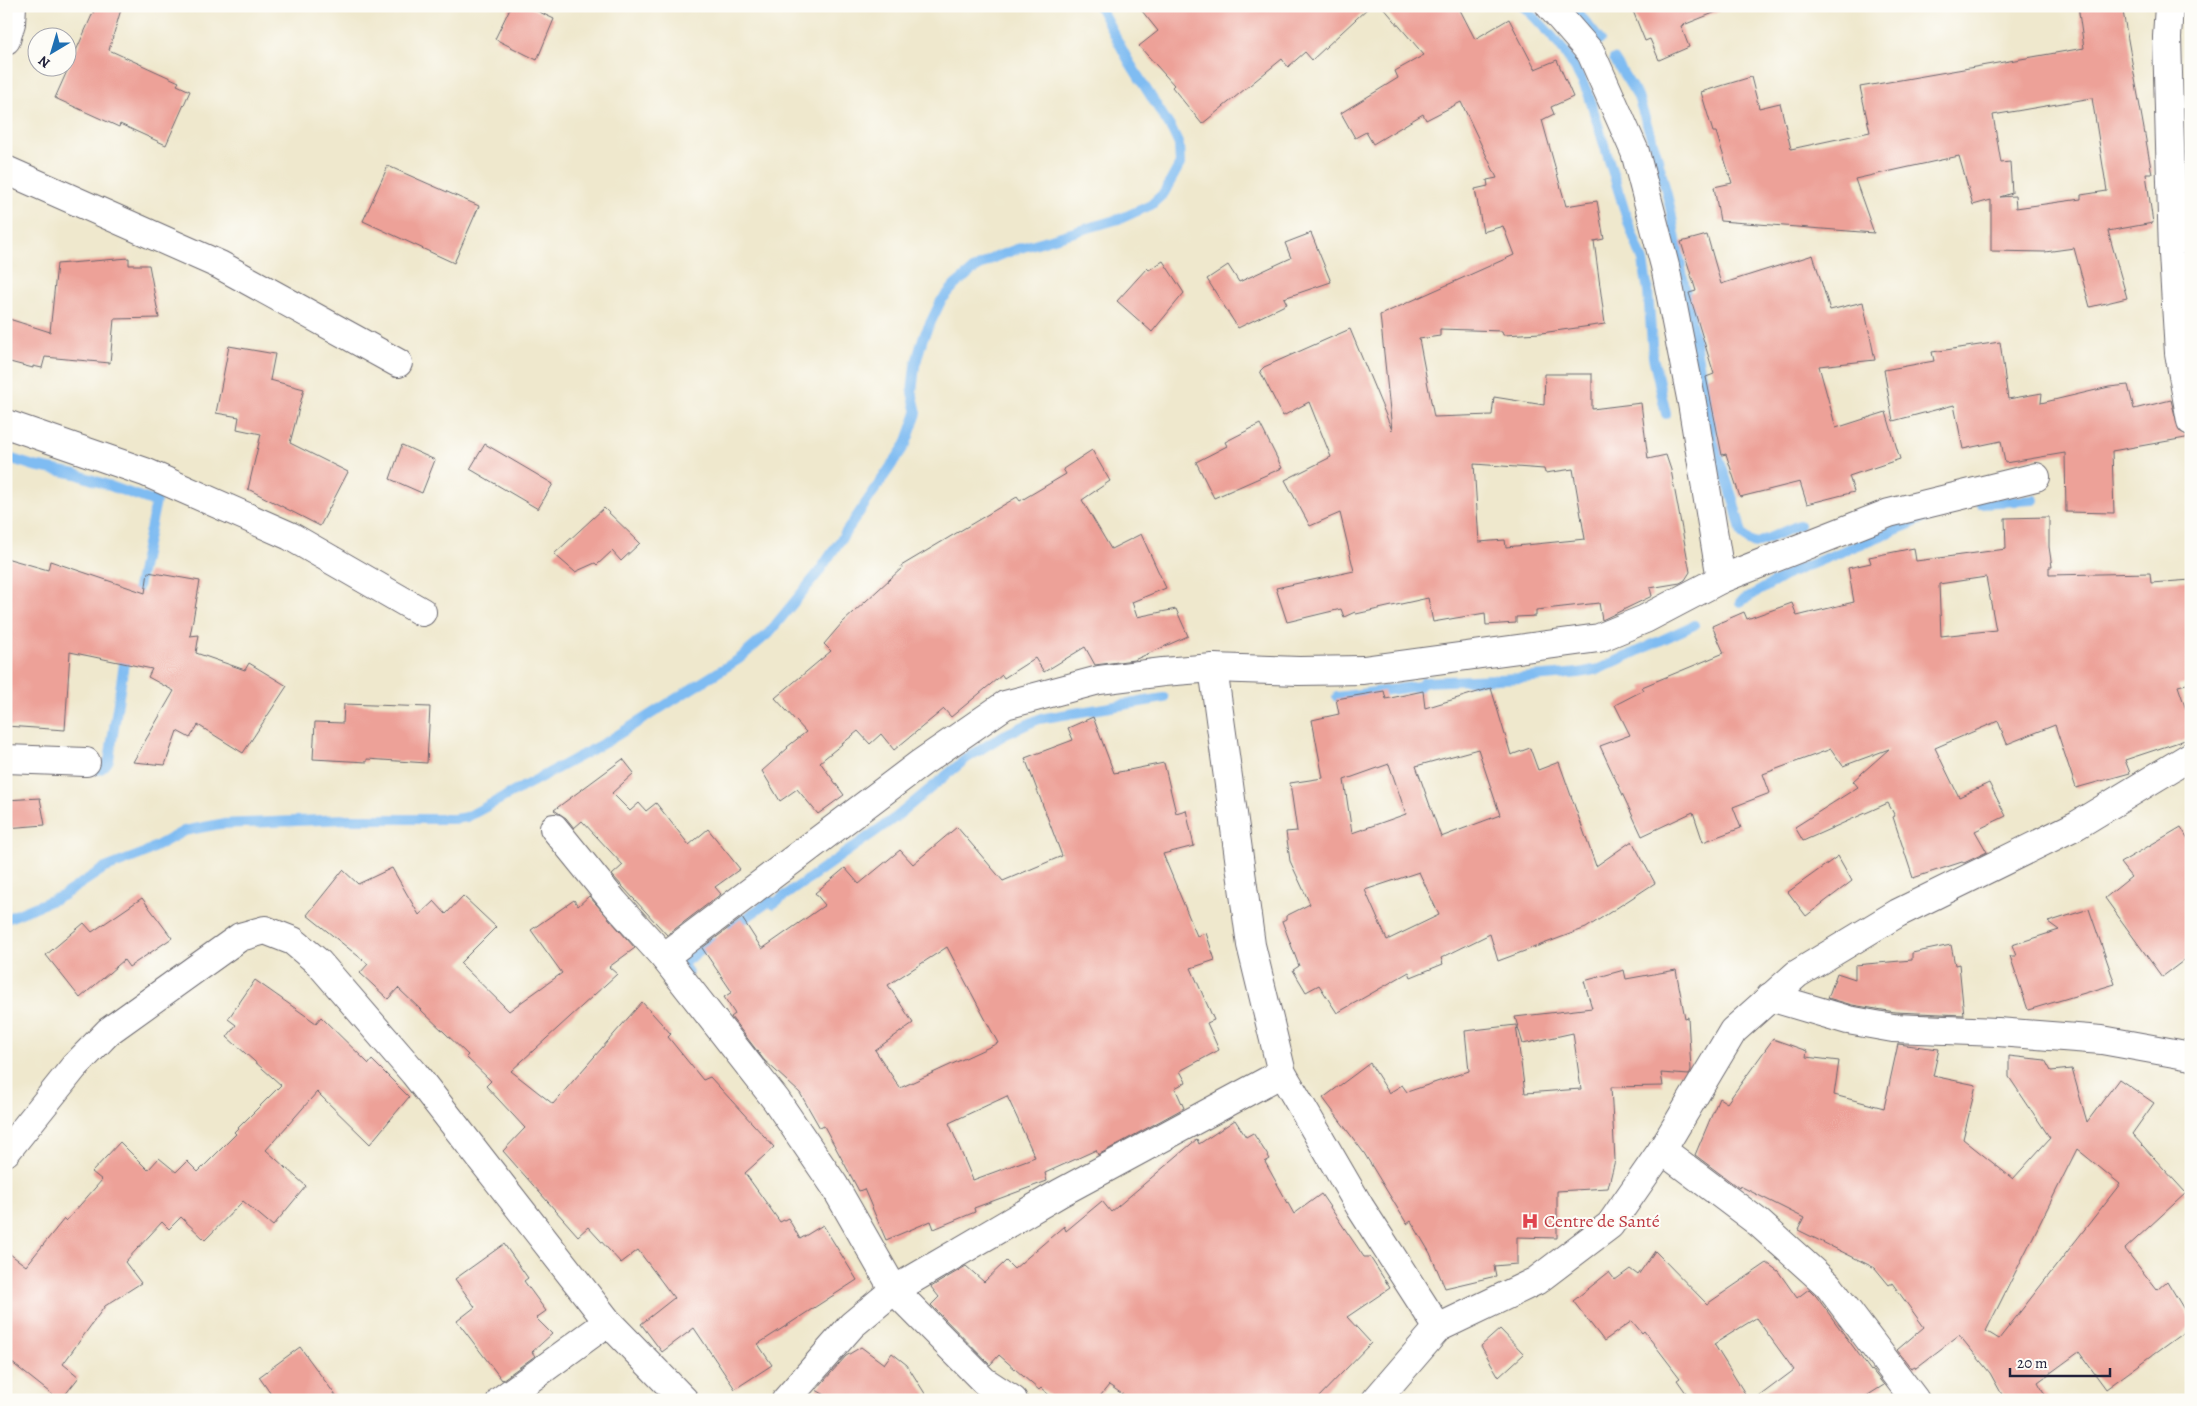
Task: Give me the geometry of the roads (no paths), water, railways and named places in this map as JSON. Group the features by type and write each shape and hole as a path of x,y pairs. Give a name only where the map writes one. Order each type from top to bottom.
{"street":[{"path":"6,40 11,23 12,6"},
{"path":"1550,6 1591,53 1635,152 1667,275 1692,404 1721,579"},
{"path":"2169,6 2167,37 2173,254 2179,353 2191,421"},
{"path":"6,170 220,265 398,363"},
{"path":"6,424 145,472 290,536 422,612"},
{"path":"664,957 920,763 1005,705 1099,680 1213,668 1299,671 1363,670 1599,638 1645,619 1721,579 1890,513 2036,477"},
{"path":"1213,668 1251,945 1282,1073 1360,1207 1438,1328"},
{"path":"1376,1400 1438,1328 1536,1280 1610,1225 1662,1150 1734,1031 1797,974 1898,913 2077,825 2191,756"},
{"path":"6,760 86,762"},
{"path":"554,828 614,902 664,957 776,1100 834,1185 894,1290 984,1381 1013,1400"},
{"path":"6,1152 74,1067 109,1031 240,937 265,930 294,941 326,970 420,1080 608,1322 684,1400"},
{"path":"1770,997 1848,1020 1893,1028 1998,1032 2102,1040 2191,1056"},
{"path":"786,1400 852,1324 894,1290 1060,1193 1282,1073"},
{"path":"1662,1150 1758,1223 1828,1285 1915,1400"},
{"path":"500,1400 608,1322"}],"waterway":[{"path":"6,919 62,896 103,869 142,854 184,831 220,824 346,819 454,819 467,817 608,741 739,659 768,634 818,573 906,444 917,413 912,392 915,366 923,338 941,301 955,285 973,270 993,258 1122,218 1151,205 1164,193 1180,164 1179,145 1172,130 1128,60 1099,6"},
{"path":"1523,6 1561,47 1583,82 1589,96 1629,225 1643,261 1648,292 1653,357 1666,414"},
{"path":"1573,6 1600,40"},
{"path":"1614,59 1638,97 1657,155 1670,207 1713,440 1733,499 1742,534 1755,544 1799,525"},
{"path":"6,457 34,466 76,474 155,502"},
{"path":"135,602 157,496 156,479"},
{"path":"1980,503 2034,500"},
{"path":"1740,602 1792,572 1927,517"},
{"path":"1337,697 1420,686 1424,682 1522,678 1579,673 1599,669 1694,625"},
{"path":"84,768 99,770 109,760 126,651"},
{"path":"733,927 770,901 773,904 896,817 967,758 1004,735 1039,719 1164,698"},
{"path":"688,972 682,964 713,942"}],"place":[{"name":"Centre de Santé","path":"1530,1221"}]}
